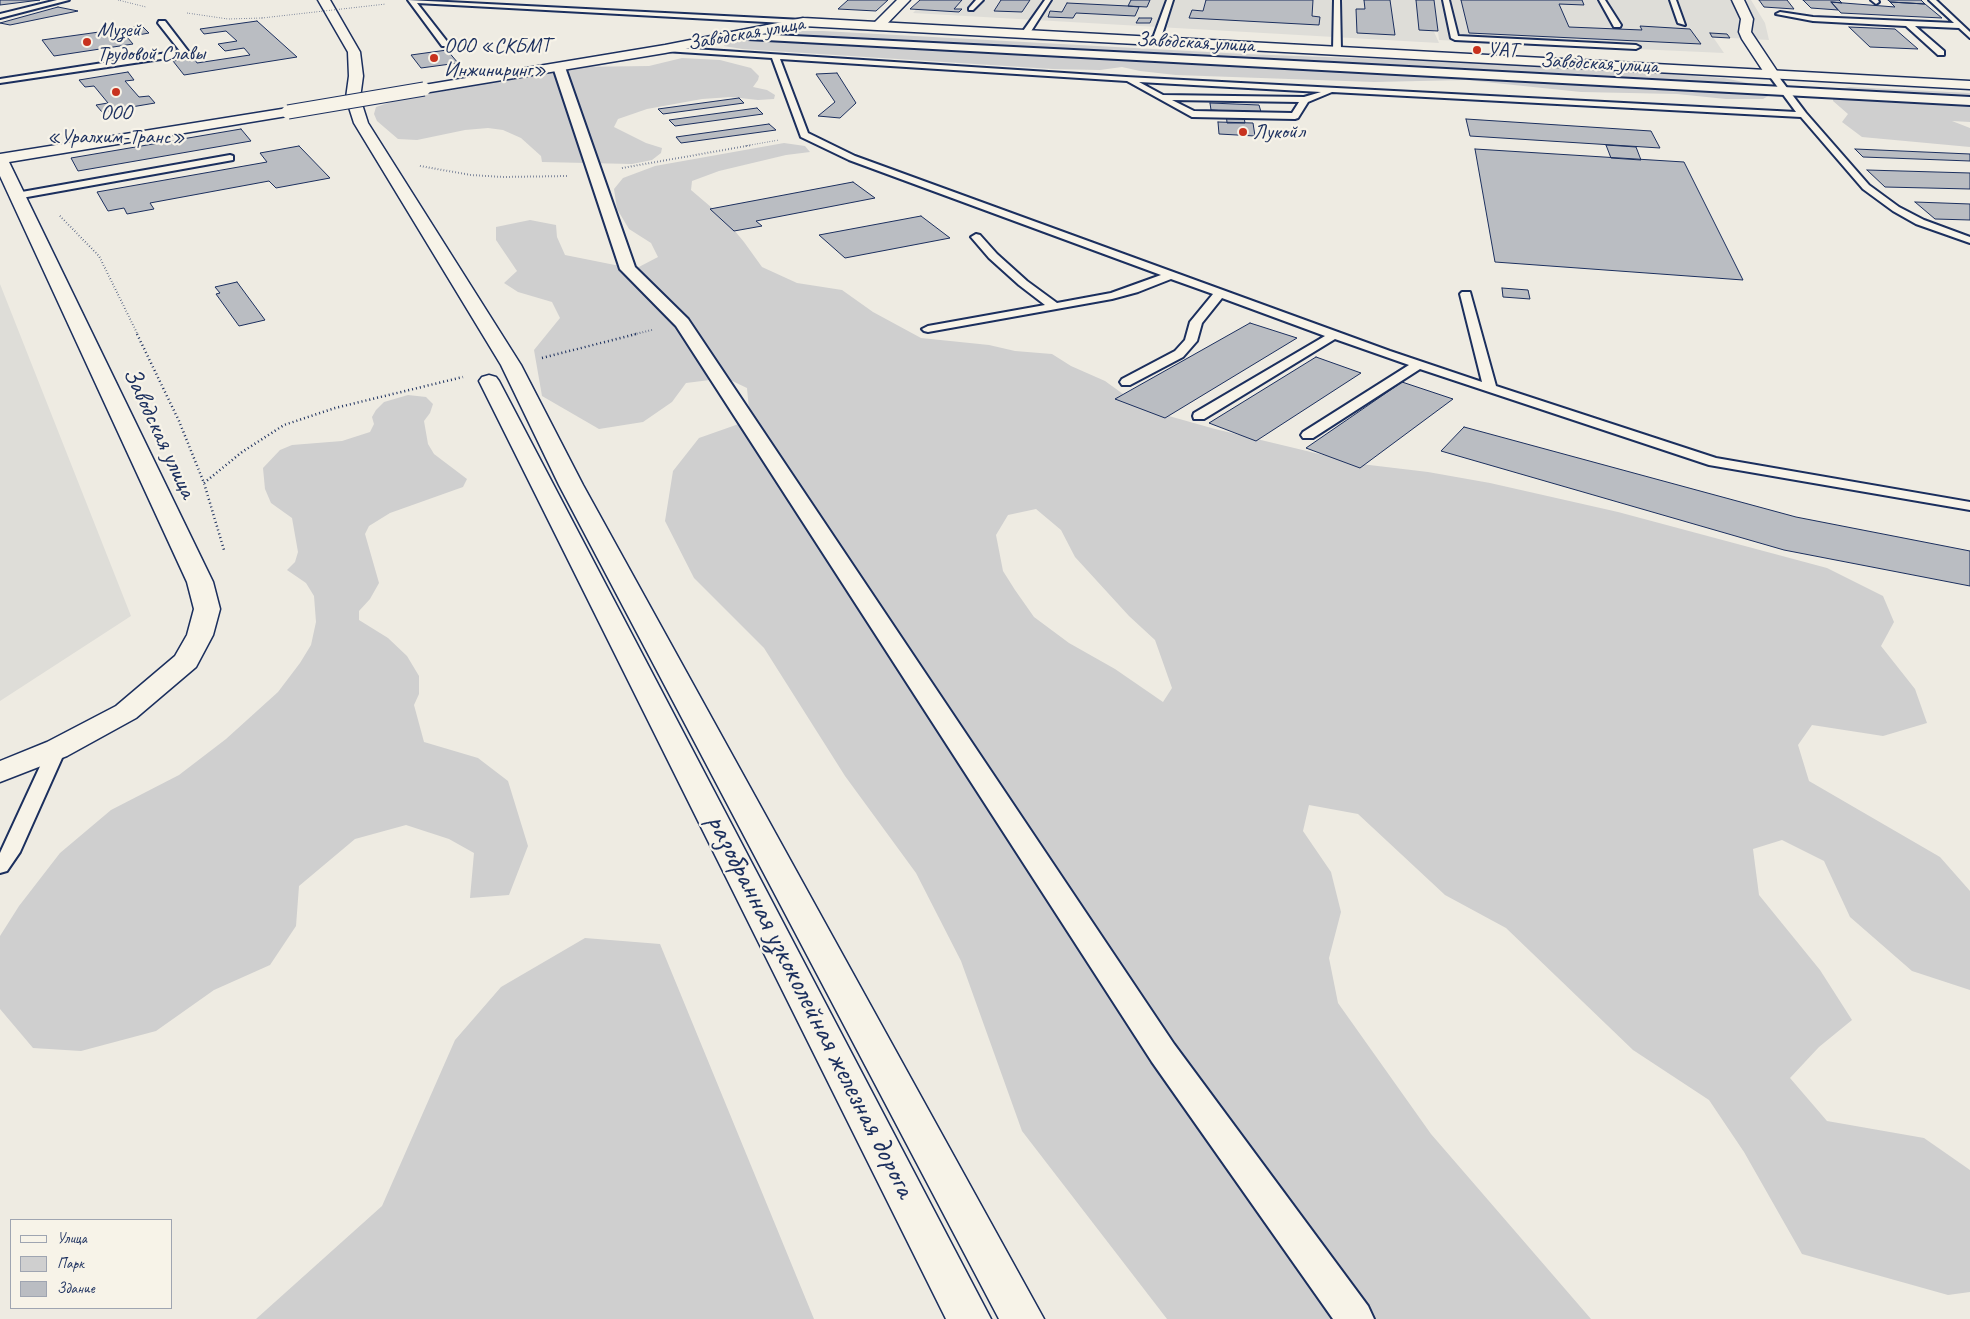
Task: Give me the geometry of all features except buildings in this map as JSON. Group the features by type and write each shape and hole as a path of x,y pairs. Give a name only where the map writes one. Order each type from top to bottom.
{"street":[{"path":"324,0 354,52 356,76 353,98 361,123 500,373 571,485 1022,1319"},
{"path":"878,26 904,0"},
{"path":"1738,0 1747,19 1745,32 1748,39 1772,74"},
{"name":"Заводская улица","path":"0,772 57,749 126,712 186,661 200,635 207,609 200,582 0,159 665,49 803,22 1970,85"},
{"path":"733,36 1344,66 1970,101"},
{"path":"559,67 628,268 682,323 1163,1053 1355,1319"},
{"name":"разобранная узкоколейная железная дорога","path":"500,373 650,694"},
{"name":"разобранная узкоколейная железная дорога","path":"571,485 625,643 969,1319"}],"lane":[{"path":"0,16 66,0"},
{"path":"971,9 980,0"},
{"path":"1025,34 1048,0"},
{"path":"1156,41 1170,0"},
{"path":"1337,0 1337,50"},
{"path":"1446,0 1455,38 1636,48"},
{"path":"1602,0 1617,25"},
{"path":"1673,0 1682,23"},
{"path":"1932,0 1962,26 1970,36"},
{"path":"411,1 803,22"},
{"path":"411,1 445,44"},
{"path":"448,11 532,7"},
{"path":"420,13 430,12"},
{"path":"1780,14 1813,19 1962,26"},
{"path":"0,81 185,53 162,23"},
{"path":"1907,23 1941,52"},
{"path":"1510,41 1513,60"},
{"path":"665,49 1126,79 1803,115"},
{"path":"775,57 804,135 852,158 1418,365 1714,462 1970,506"},
{"path":"1772,74 1803,115 1866,187 1878,197 1920,222 1970,240"},
{"path":"1126,79 1192,114 1295,116 1305,100"},
{"path":"1160,96 1305,100 1333,90"},
{"path":"16,196 230,158"},
{"path":"976,236 993,256 1023,283 1054,306"},
{"path":"928,329 1134,290 1171,275"},
{"path":"1126,382 1179,354 1191,341 1196,322 1220,293"},
{"path":"1466,294 1490,388"},
{"path":"1199,416 1334,335"},
{"path":"1308,435 1418,365"},
{"path":"0,866 12,852 57,749"}],"path":[{"path":"118,0 151,8"},
{"path":"180,12 228,19 262,18 386,4"},
{"path":"417,165 448,172 503,177 596,175 606,171 804,135"},
{"path":"204,483 250,446 284,425 335,408 500,373 682,323"}],"shaded area":[{"path":"925,0 1420,0 1439,43 913,13"},
{"path":"1434,0 1751,0 1765,23 1769,40 1713,37 1724,53 1439,40"},
{"path":"0,284 131,616 0,701"}],"green space":[{"path":"783,31 823,31 1244,54 1518,64 1724,78 1753,84 1775,92 1763,99 1726,99 1677,94 1581,92 1466,80 1374,82 1176,75 1122,67 1100,70 1053,69 742,49 724,46 728,41"},
{"path":"682,58 720,60 751,68 759,76 753,87 767,90 775,95 774,99 758,100 731,97 702,99 647,109 618,119 614,127 646,143 662,148 661,153 652,160 632,164 542,162 541,156 521,138 503,130 488,128 465,130 417,140 398,139 377,121 374,114 376,107 394,101 488,82 572,67 649,66"},
{"path":"1850,87 1970,93 1970,122 1952,121 1970,128 1970,147 1862,137 1842,122 1848,114 1833,101 1834,90"},
{"path":"784,143 805,146 810,152 786,155 719,171 692,181 691,190 725,219 762,267 797,283 842,290 873,312 921,338 989,345 1015,351 1052,354 1071,366 1105,381 1144,409 1215,429 1361,464 1428,472 1490,483 1618,512 1827,568 1883,596 1894,622 1881,646 1915,689 1927,723 1883,736 1812,725 1798,745 1809,781 1940,857 1970,891 1970,990 1912,971 1850,917 1824,861 1782,840 1753,849 1759,895 1820,970 1852,1020 1819,1047 1790,1078 1827,1121 1924,1138 1970,1170 1970,1292 1948,1295 1802,1254 1744,1152 1709,1100 1633,1050 1506,928 1445,895 1358,814 1309,805 1303,831 1331,872 1341,912 1329,958 1338,1003 1431,1134 1591,1319 1167,1319 1022,1131 961,961 916,873 845,776 764,648 694,578 665,521 673,471 699,438 750,420 747,388 726,378 686,383 672,402 643,422 599,429 542,396 534,350 560,318 552,302 518,292 504,283 517,271 496,240 496,227 530,220 556,225 557,237 565,255 635,269 658,257 651,243 629,229 617,209 614,189 623,178 655,166","holes":["1036,509 1061,530 1075,557 1129,616 1155,640 1172,688 1163,702 1115,669 1069,643 1034,617 1003,571 996,535 1008,515"]},
{"path":"408,395 426,397 433,404 430,413 424,421 428,444 434,454 467,479 463,487 390,513 369,526 365,534 379,583 370,599 359,611 359,620 388,638 407,656 419,676 419,694 414,705 424,742 478,758 508,781 528,846 509,895 470,898 474,853 449,839 406,825 355,839 299,886 296,926 270,965 214,990 156,1031 81,1051 33,1048 0,1009 0,936 19,906 60,853 111,810 179,775 226,739 278,692 311,645 316,622 314,596 306,583 287,570 295,562 298,552 292,518 271,503 265,489 263,468 280,450 292,445 342,441 370,432 374,424 372,417 384,402"},
{"path":"585,938 660,944 814,1319 256,1319 382,1206 455,1040 501,987"}],"place":[{"name":"Музей Трудовой Славы","path":"87,42"},
{"name":"УАТ","path":"1477,50"},
{"name":"ООО «СКБМТ Инжиниринг»","path":"434,58"},
{"name":"ООО «Уралхим-Транс»","path":"116,92"},
{"name":"Лукойл","path":"1243,132"}]}
